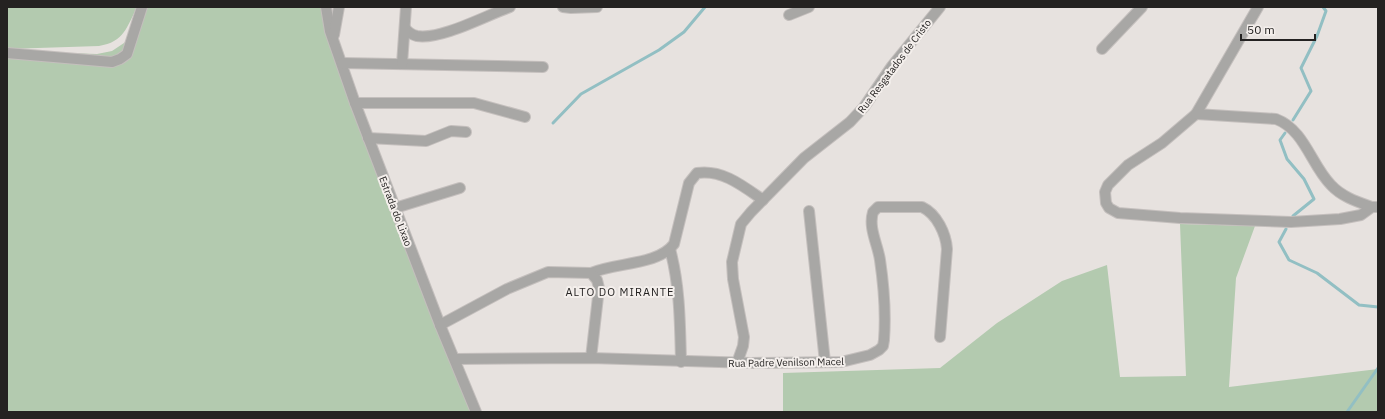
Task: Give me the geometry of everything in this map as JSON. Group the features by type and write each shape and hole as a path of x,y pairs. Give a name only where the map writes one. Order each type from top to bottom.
{"street":[{"path":"7,53 112,62 127,54 142,7"},
{"name":"Estrada do Lixao","path":"326,7 333,39 355,103 440,325 476,412"},
{"path":"333,39 339,7"},
{"path":"402,64 406,7"},
{"path":"405,28 416,36 431,35 456,28 510,7"},
{"path":"562,7 597,7"},
{"path":"789,15 809,7"},
{"name":"Rua Resgatados de Cristo","path":"737,363 744,346 744,337 732,262 742,224 804,158 850,122 864,107 892,66 940,7"},
{"path":"1102,50 1142,7"},
{"path":"1258,7 1196,114 1162,143 1116,175 1108,185 1105,198 1109,208 1118,213 1291,222 1334,219 1361,215 1375,207"},
{"path":"342,63 543,67"},
{"path":"355,103 474,103 525,117"},
{"path":"1196,114 1276,119 1284,122 1304,143 1332,187 1351,199 1375,207"},
{"path":"368,138 426,141 451,131 466,132"},
{"path":"440,325 507,289 548,272 590,273 600,268 629,264 656,256 670,249 674,244 689,183 697,174 710,172 726,177 740,184 763,200"},
{"path":"395,208 460,188"},
{"name":"Rua Padre Venilson Macel","path":"455,359 591,358 737,363 825,362 860,359 875,353 883,346 885,320 884,291 880,258 872,224 873,212 878,207 922,208 927,210 942,230 946,239 947,249 940,337"},
{"path":"809,211 825,362"},
{"path":"670,249 676,270 681,362"},
{"path":"590,273 597,280 599,288 591,358"}],"green space":[{"path":"7,7 137,7 124,32 114,41 107,44 99,46 7,49"},
{"path":"145,7 322,7 470,412 7,412 7,51 97,54 112,51 135,33"},
{"path":"1180,224 1255,226 1236,278 1229,387 1378,369 1378,412 783,412 783,373 940,368 997,323 1062,281 1107,265 1120,377 1186,376"}],"waterway":[{"path":"553,123 581,94 659,50 684,32 705,7"},
{"path":"1293,120 1311,91 1301,68 1317,36 1326,11 1323,7"},
{"path":"1285,133 1280,140 1287,159 1304,179 1314,199 1293,216"},
{"path":"1286,229 1279,242 1289,260 1317,273 1359,305 1378,307"},
{"path":"1347,412 1378,368"}],"district":[{"name":"ALTO DO MIRANTE","path":"620,292"}]}
